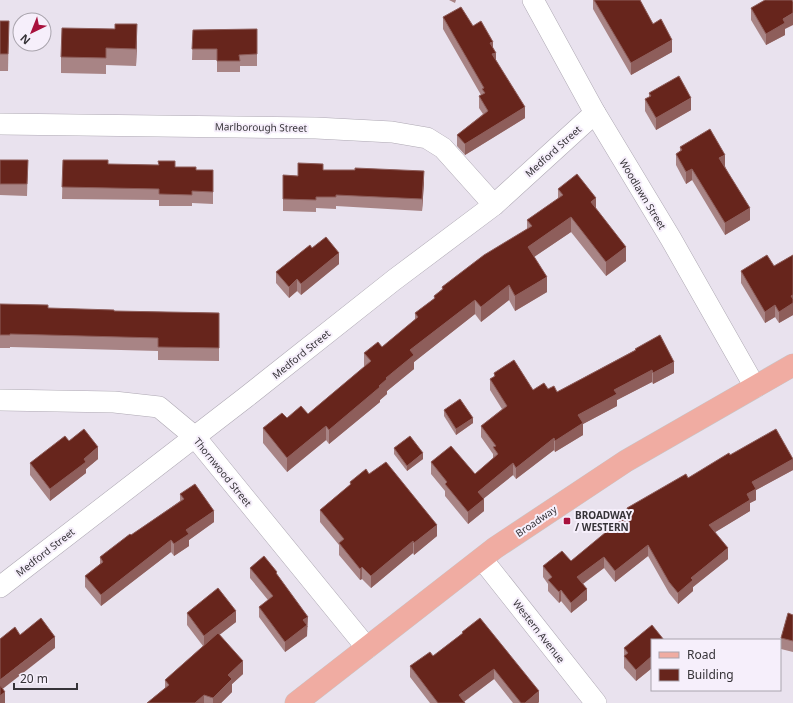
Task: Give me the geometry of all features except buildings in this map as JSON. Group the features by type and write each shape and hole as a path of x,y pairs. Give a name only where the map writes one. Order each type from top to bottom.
{"main road":[{"name":"Broadway","path":"296,703 495,548 626,461 793,365"}],"street":[{"name":"Woodlawn Street","path":"533,0 596,113 671,239 754,387"},
{"name":"Medford Street","path":"0,587 195,437 394,280 494,205 596,113"},
{"name":"Marlborough Street","path":"0,124 316,128 392,132 427,138 443,148 494,205"},
{"name":"Thornwood Street","path":"0,400 114,402 159,407 195,437 367,648"},
{"name":"Western Avenue","path":"482,559 596,703"}],"place":[{"name":"BROADWAY / WESTERN","path":"567,521"}]}
